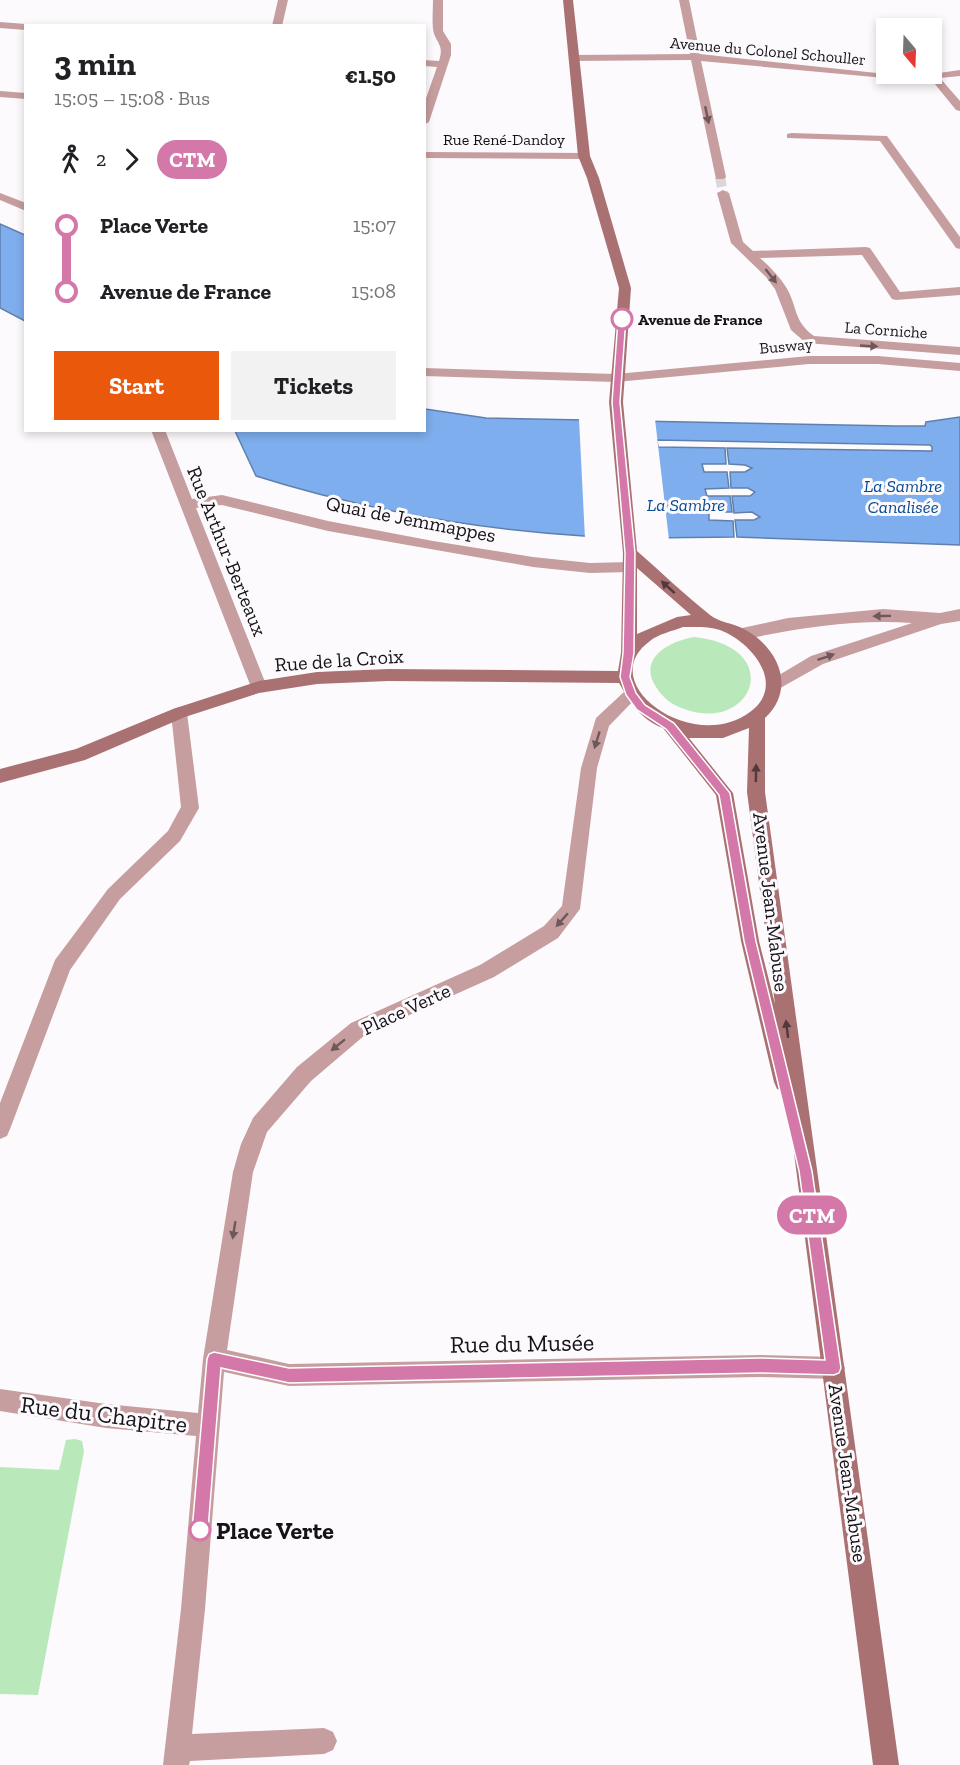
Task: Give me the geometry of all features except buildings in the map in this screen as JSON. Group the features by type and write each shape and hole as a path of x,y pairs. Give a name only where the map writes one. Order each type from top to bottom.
{"main road":[{"path":"568,0 584,156 625,288 616,378 630,555 628,653 625,677 631,695 641,707 670,726 724,793 750,941 806,1171"},
{"path":"630,555 707,621"},
{"path":"628,653 640,638 659,626 682,621 707,621 742,634 760,648 772,666 775,685 770,702 757,717 739,727 717,732 693,732 670,726"},
{"name":"Rue de la Croix","path":"0,776 79,755 179,713 259,687 316,678 388,675 625,677"},
{"name":"Avenue Jean-Mabuse","path":"757,717 756,792 886,1765"}],"street":[{"path":"277,24 283,0"},
{"path":"426,116 443,64 446,44 438,32 438,0"},
{"path":"684,0 720,177"},
{"path":"0,25 24,27"},
{"name":"Avenue du Colonel Schouller","path":"574,58 695,57 876,74"},
{"path":"426,63 443,64"},
{"name":"Avenue du Colonel Schouller","path":"942,75 960,73"},
{"path":"940,84 960,108"},
{"path":"0,94 24,96"},
{"path":"790,136 883,138 960,245"},
{"name":"Rue René-Dandoy","path":"426,155 584,156"},
{"path":"723,193 737,243 751,255 866,250 896,296 960,291"},
{"path":"0,196 24,207"},
{"name":"La Corniche","path":"751,255 781,289 797,330 811,340 960,351"},
{"name":"Busway","path":"426,372 616,378 831,359 960,366"},
{"name":"Rue Arthur-Berteaux","path":"159,432 259,687"},
{"name":"Quai de Jemmappes","path":"186,505 222,500 328,526 533,562 590,568 630,555"},
{"path":"742,634 788,624 883,615 940,619"},
{"path":"775,685 817,660 940,619 960,615"},
{"name":"Place Verte","path":"176,1756 193,1609 214,1359 243,1172 251,1144 260,1125 304,1074 358,1029 487,971 551,932 571,909 579,866 589,768 602,723 631,695"},
{"path":"0,1129 62,966 114,894 174,836 190,808 179,713"},
{"name":"Rue du Musée","path":"214,1359 289,1376 760,1366 834,1368"},
{"name":"Rue du Chapitre","path":"0,1400 106,1416 208,1426"},
{"path":"176,1756 324,1741"}],"green space":[{"path":"694,637 723,644 741,656 750,671 750,686 742,700 728,710 708,713 684,709 668,701 651,677 653,659 659,653 675,642"},
{"path":"66,1440 82,1441 84,1451 38,1695 0,1694 0,1467 59,1470"}],"water":[{"path":"0,224 24,235 24,320 0,308"},
{"path":"426,409 486,418 896,426 925,426 926,422 960,417 960,545 737,537 735,520 754,520 760,517 752,512 734,513 732,496 750,496 755,492 748,488 731,488 730,472 745,472 752,468 729,464 727,448 932,451 930,445 657,440 658,447 725,448 726,464 702,464 704,472 727,472 729,488 705,489 707,496 730,496 732,512 709,512 709,520 733,521 734,537 622,538 543,533 460,523 377,508 256,476 235,432 426,432"}],"pier":[{"path":"579,419 655,419 669,540 585,539"}],"tunnel":[{"path":"720,177 723,193"}],"bus line":[{"name":"CTM","path":"200,1530 214,1359 289,1376 760,1366 834,1368 806,1171 750,941 724,793 670,726 654,718 641,707 631,695 625,677 628,653 630,553 616,402 622,319"}],"place":[{"name":"Avenue de France","path":"622,319"},
{"name":"Place Verte","path":"200,1530"}],"water label":[{"name":"La Sambre Canalisée","path":"903,496"},
{"name":"La Sambre","path":"686,505"}]}
